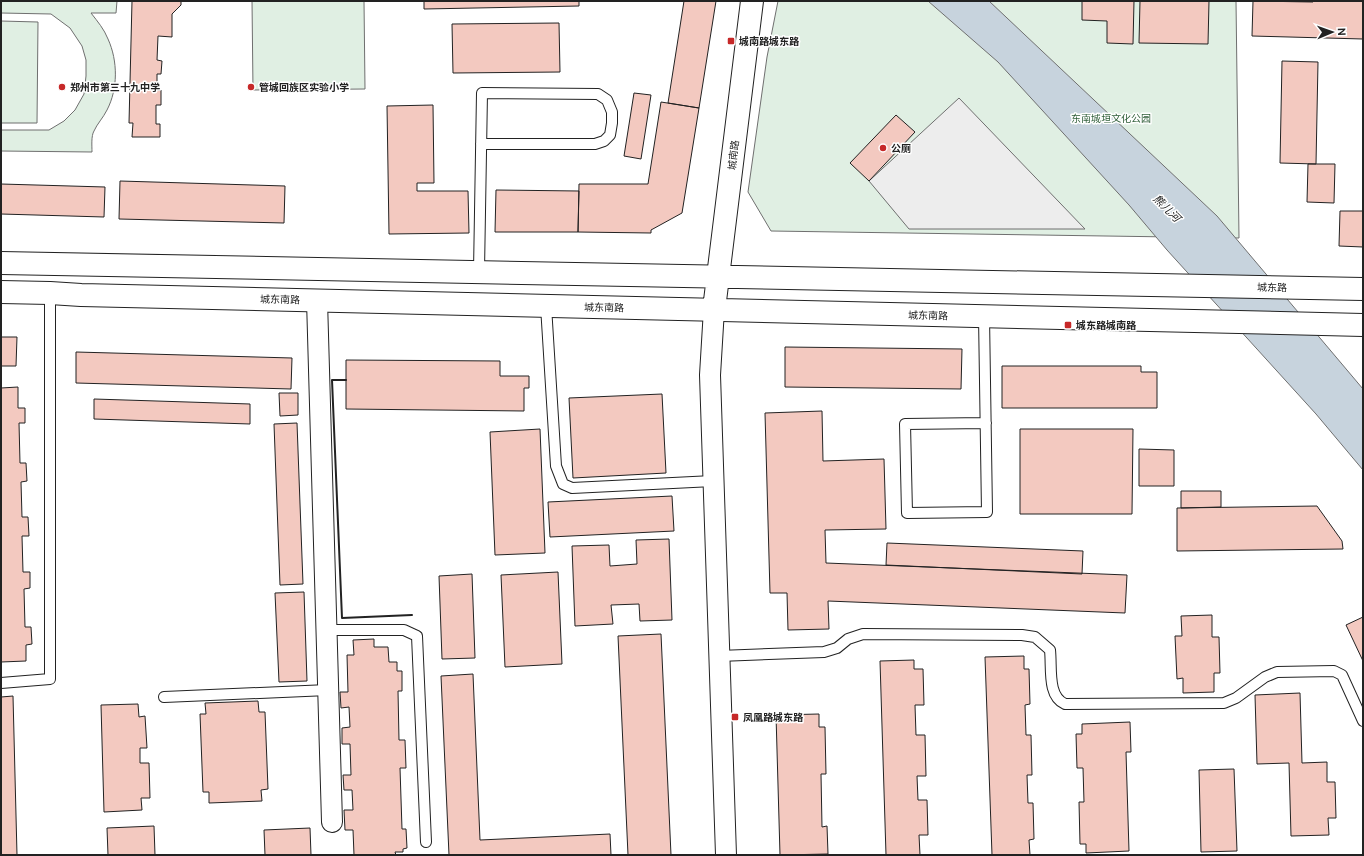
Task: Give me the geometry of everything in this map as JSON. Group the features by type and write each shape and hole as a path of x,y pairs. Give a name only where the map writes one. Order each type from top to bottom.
{"main road":[{"name":"城南路","path":"714,309 752,1"},
{"path":"1,263 717,276"},
{"name":"城东路","path":"717,276 1355,289"},
{"name":"城东南路","path":"1,292 1362,325"}],"street":[{"path":"317,300 332,822"},
{"path":"714,309 710,375 726,855"}],"lane":[{"path":"479,271 481,144 482,93 598,94 607,100 612,112 610,135 604,141 595,144 481,144"},
{"path":"1,683 50,680 50,293"},
{"path":"546,306 556,466 562,484 572,488 713,481"},
{"path":"984,316 986,422 987,512 907,513 905,424 986,422"},
{"path":"327,630 404,630 417,636 426,842"},
{"path":"719,656 824,652 837,648 848,639 863,634 1022,635 1035,637 1050,650 1053,692 1058,701 1065,704 1224,702 1236,698 1265,677 1277,672 1334,672 1342,676 1363,722"},
{"path":"164,696 328,690"}],"green space":[{"path":"1,1 117,1 116,13 91,13 103,29 108,39 114,56 115,66 115,84 111,102 93,133 92,152 1,151 1,130 49,130 64,121 75,110 84,94 86,60 82,46 70,28 51,14 1,13"},
{"path":"252,1 364,1 365,89 253,90"},
{"name":"东南城垣文化公园","path":"778,1 1236,1 1239,238 771,231 748,192 767,57"},
{"path":"1,21 38,22 37,123 1,123"}],"shaded area":[{"path":"959,98 1085,229 909,229 869,181"}],"water":[{"name":"熊儿河","path":"928,1 989,1 1217,216 1363,389 1363,470 1316,414 1167,250 1129,205 998,62"}],"building":[{"path":"132,1 181,1 181,5 172,14 172,37 158,36 157,60 162,61 161,74 157,74 157,90 161,90 161,105 156,105 156,124 160,124 160,137 132,137 133,123 129,123"},
{"path":"424,1 579,1 579,6 424,9"},
{"path":"684,1 716,1 699,108 668,103"},
{"path":"1082,1 1134,1 1133,44 1107,43 1107,21 1082,20"},
{"path":"1140,1 1209,1 1208,44 1139,43"},
{"path":"1253,1 1363,1 1363,39 1252,36"},
{"path":"559,23 560,72 453,73 452,24"},
{"path":"1282,61 1318,62 1316,164 1280,163"},
{"path":"634,93 651,95 641,159 624,156"},
{"path":"661,102 699,108 682,213 651,230 651,233 578,232 579,184 648,184"},
{"path":"433,105 434,183 417,183 417,191 468,191 469,233 389,234 387,106"},
{"name":"公厕","path":"896,115 915,132 869,181 850,163"},
{"path":"1308,164 1335,164 1334,203 1307,202"},
{"path":"120,181 285,186 284,223 119,219"},
{"path":"1,184 105,187 104,217 1,214"},
{"path":"496,190 579,191 578,232 495,232"},
{"path":"1340,211 1363,211 1363,247 1339,246"},
{"path":"1,337 17,337 16,366 1,366"},
{"path":"785,347 962,349 961,389 785,387"},
{"path":"76,352 292,358 291,389 76,383"},
{"path":"346,360 500,361 500,376 529,376 529,388 524,388 524,411 346,409"},
{"path":"1002,366 1141,366 1141,372 1157,372 1157,408 1002,408"},
{"path":"18,387 18,408 25,408 25,423 19,423 20,463 26,463 27,481 21,482 22,517 28,517 29,536 22,536 23,572 30,572 30,588 24,589 25,627 31,627 32,644 26,645 26,661 1,662 1,388"},
{"path":"279,393 298,393 298,415 280,416"},
{"path":"662,394 666,473 573,478 569,398"},
{"path":"94,399 250,404 250,424 94,419"},
{"path":"822,411 823,461 884,459 886,529 825,530 826,563 1127,575 1125,613 828,601 829,629 788,630 787,593 770,593 765,413"},
{"path":"297,423 303,584 280,585 274,424"},
{"path":"540,429 545,553 495,555 490,432"},
{"path":"1020,429 1133,429 1132,514 1020,514"},
{"path":"1139,449 1174,450 1174,486 1139,486"},
{"path":"1181,491 1221,491 1221,507 1181,508"},
{"path":"672,496 674,531 550,537 548,502"},
{"path":"1317,506 1342,541 1343,549 1177,551 1177,508"},
{"path":"669,539 672,620 640,621 639,604 611,605 613,624 575,626 572,546 609,545 610,566 637,564 636,540"},
{"path":"887,543 1083,551 1082,574 886,565"},
{"path":"558,572 562,664 505,667 501,575"},
{"path":"472,574 475,658 442,659 439,576"},
{"path":"304,592 307,681 279,682 275,593"},
{"path":"1212,615 1212,637 1219,637 1220,673 1214,673 1214,692 1183,693 1183,678 1177,679 1175,636 1182,636 1181,616"},
{"path":"1363,617 1363,661 1346,625"},
{"path":"661,634 671,855 628,855 618,636"},
{"path":"374,639 374,647 388,647 389,662 397,662 397,671 402,671 402,691 398,691 399,740 405,740 406,768 400,768 402,829 406,829 407,848 403,849 403,852 395,852 396,855 354,855 353,830 345,830 344,810 353,810 352,790 344,790 343,775 351,775 350,744 342,744 342,728 350,727 349,707 341,708 340,692 348,692 347,655 354,655 353,640"},
{"path":"1024,656 1024,669 1029,669 1030,704 1025,705 1026,735 1031,735 1032,775 1027,775 1028,803 1033,803 1034,839 1029,840 1030,855 992,855 985,657"},
{"path":"914,660 914,669 923,669 924,705 915,705 916,735 925,735 926,776 917,776 918,800 927,800 928,835 919,835 920,855 886,855 880,661"},
{"path":"473,674 480,840 610,834 611,855 449,855 441,676"},
{"path":"1300,693 1302,763 1327,762 1327,782 1335,782 1336,818 1328,818 1329,835 1291,836 1289,763 1257,764 1255,695"},
{"path":"13,696 17,855 1,855 1,697"},
{"path":"258,701 259,712 265,712 268,789 261,790 262,801 209,803 209,792 203,792 200,714 206,714 205,703"},
{"path":"138,704 139,717 145,716 147,748 140,748 140,763 149,763 150,798 141,798 142,810 104,812 101,705"},
{"path":"819,714 819,727 825,727 826,774 821,774 822,827 827,826 828,854 780,855 776,715"},
{"path":"1130,722 1131,752 1126,752 1129,851 1086,853 1086,844 1080,844 1079,802 1084,802 1083,768 1077,768 1076,734 1082,734 1082,724"},
{"path":"1234,769 1237,851 1201,852 1199,770"},
{"path":"154,826 155,855 108,855 107,828"},
{"path":"310,828 311,855 265,855 264,830"}],"wall":[{"path":"346,380 332,380 342,618 412,615"}],"place":[{"name":"城南路城东路","path":"731,41"},
{"name":"郑州市第三十九中学","path":"62,87"},
{"name":"管城回族区实验小学","path":"251,87"},
{"name":"公厕","path":"883,148"},
{"name":"城东路城南路","path":"1068,325"},
{"name":"凤凰路城东路","path":"735,717"}]}
